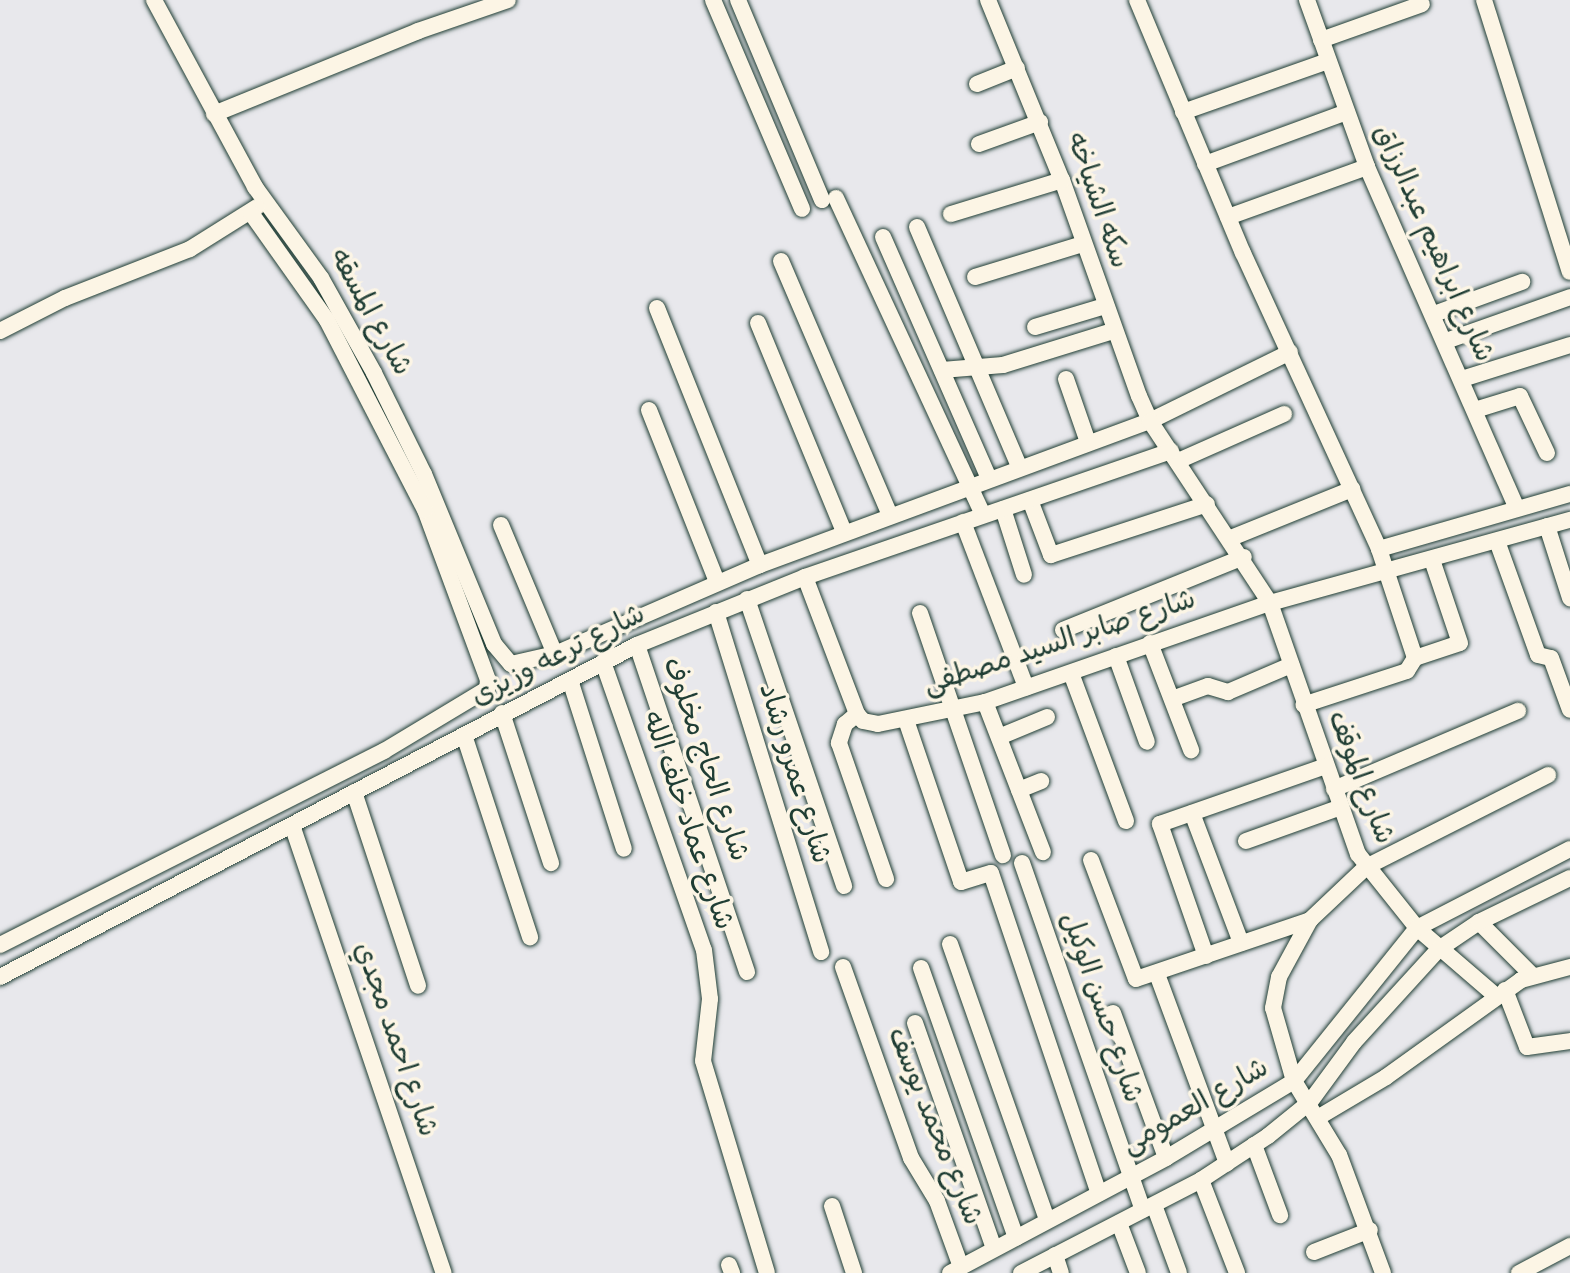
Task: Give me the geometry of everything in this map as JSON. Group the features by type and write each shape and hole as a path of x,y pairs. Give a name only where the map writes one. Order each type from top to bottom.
{"street":[{"name":"شارع المسقه","path":"154,0 264,201 321,278 374,373 424,474 494,644 511,664"},
{"path":"214,114 418,31 508,0"},
{"path":"713,0 802,209"},
{"path":"738,0 829,199 983,515"},
{"name":"سكه الشياخه","path":"988,0 1040,122 1113,331 1150,421 1207,504"},
{"path":"1137,0 1227,217 1379,549 1415,658"},
{"name":"شارع ابراهيم عبدالرزاق","path":"1307,0 1367,167 1446,341 1516,507"},
{"path":"1485,0 1570,272"},
{"path":"1321,40 1422,4"},
{"path":"1183,112 1328,61"},
{"path":"977,84 1017,68"},
{"path":"1205,164 1347,112"},
{"path":"979,144 1040,122"},
{"path":"1227,217 1367,167"},
{"path":"951,214 1062,180"},
{"path":"0,331 65,298 190,249 251,214 264,201"},
{"name":"شارع المسقه","path":"251,214 327,320 399,457 425,510 488,685"},
{"path":"917,227 1020,468"},
{"path":"883,237 989,478"},
{"path":"975,277 1083,244"},
{"path":"781,261 890,516"},
{"path":"1434,314 1522,282"},
{"path":"1446,341 1570,298"},
{"path":"1035,327 1105,306"},
{"path":"657,309 760,565"},
{"path":"758,323 844,533"},
{"path":"942,370 977,368 1023,360 1113,331"},
{"path":"1462,379 1570,345"},
{"name":"شارع ترعه وزيزى","path":"511,664 555,654 760,565 989,478 1150,421 1290,352"},
{"path":"1066,379 1087,442"},
{"path":"1475,410 1520,396 1546,453"},
{"path":"649,410 717,582"},
{"name":"شارع ترعه وزيزى","path":"0,977 637,645 805,577 983,515 1174,456 1284,414"},
{"path":"1231,538 1352,489"},
{"path":"1379,549 1516,507 1570,494"},
{"path":"1030,500 1048,554 1207,504"},
{"name":"شارع الموقف","path":"1207,504 1244,557 1270,603 1340,807 1366,867 1417,928 1439,948 1501,993"},
{"path":"1003,509 1024,575"},
{"name":"شارع صابر السيد مصطفى","path":"860,718 906,720 985,702 1270,603 1570,520"},
{"path":"964,522 1026,687"},
{"path":"501,525 555,654"},
{"path":"1547,526 1570,598"},
{"path":"1497,541 1538,655 1551,658 1570,710"},
{"path":"1063,630 1244,557"},
{"path":"1303,705 1406,671 1415,658 1460,643 1432,560"},
{"path":"805,577 860,718 845,724 839,743 886,878"},
{"path":"747,599 844,886"},
{"name":"شارع عمرو رشاد","path":"716,612 821,952"},
{"path":"920,613 1003,855"},
{"path":"1150,643 1191,750"},
{"name":"شارع الحاج مخلوف","path":"637,645 747,972"},
{"path":"1116,656 1147,742"},
{"name":"شارع عماد خلف الله","path":"603,662 704,950 710,999 702,1041 706,1075 767,1273"},
{"path":"1172,699 1208,686 1228,692 1291,665"},
{"path":"1071,673 1126,821"},
{"path":"570,680 624,849"},
{"name":"شارع ترعه وزيزى","path":"0,945 384,751 484,692 488,685"},
{"path":"985,702 1043,852"},
{"path":"1334,789 1518,711"},
{"path":"502,713 551,863"},
{"path":"999,737 1047,717"},
{"path":"906,720 961,880 991,873 1099,1193"},
{"path":"464,735 530,937"},
{"path":"1206,956 1160,824 1326,766"},
{"path":"1383,1273 1370,1230 1319,1117 1294,1081 1273,1008 1284,961 1310,920 1366,867 1548,775"},
{"path":"1019,790 1041,781"},
{"path":"354,792 418,986"},
{"path":"1246,841 1340,807"},
{"path":"1192,813 1241,943"},
{"name":"شارع احمد مجدي","path":"292,825 444,1273"},
{"path":"1417,928 1570,849"},
{"path":"1091,860 1136,979 1310,920"},
{"name":"شارع حسن الوكيل","path":"1022,863 1131,1177 1179,1273"},
{"name":"شارع العمومى","path":"1021,1273 1201,1180 1254,1145 1310,1102 1354,1042 1439,948 1479,922 1570,877"},
{"path":"1479,922 1531,974"},
{"name":"شارع العمومى","path":"956,1270 1166,1158 1294,1081 1417,928"},
{"path":"950,944 1047,1220"},
{"name":"شارع محمد يوسف","path":"843,967 911,1158 937,1201 956,1270"},
{"path":"1319,1117 1386,1077 1531,974 1570,967"},
{"path":"921,968 1016,1238"},
{"path":"1157,974 1227,1163"},
{"path":"1501,993 1527,1047 1570,1041"},
{"path":"1113,1013 1166,1158"},
{"path":"915,1023 994,1248"},
{"path":"1335,1028 1354,1042"},
{"path":"1254,1145 1280,1215"},
{"path":"1201,1180 1237,1273"},
{"path":"832,1206 854,1273"},
{"path":"1119,1223 1138,1273"},
{"path":"1314,1252 1370,1230"},
{"path":"1519,1273 1570,1246"},
{"path":"1055,1255 1060,1273"},
{"path":"979,1258 986,1273"}]}
